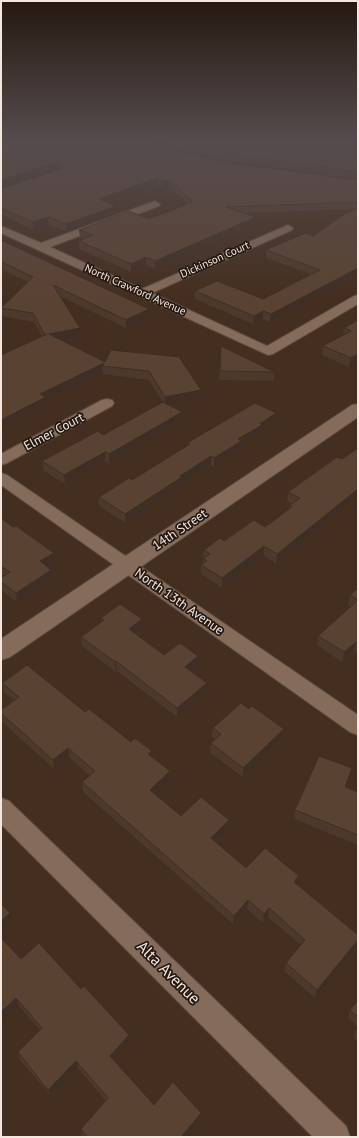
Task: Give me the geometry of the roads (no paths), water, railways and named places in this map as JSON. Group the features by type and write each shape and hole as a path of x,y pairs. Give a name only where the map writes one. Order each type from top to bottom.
{"street":[{"path":"41,247 155,204"},
{"name":"Dickinson Court","path":"143,293 288,228"},
{"name":"North Crawford Avenue","path":"1,229 268,351 358,299"},
{"name":"Elmer Court","path":"1,460 107,404"},
{"name":"14th Street","path":"1,652 358,409"},
{"name":"North 13th Avenue","path":"1,478 358,726"},
{"name":"Alta Avenue","path":"1,808 335,1137"}]}
